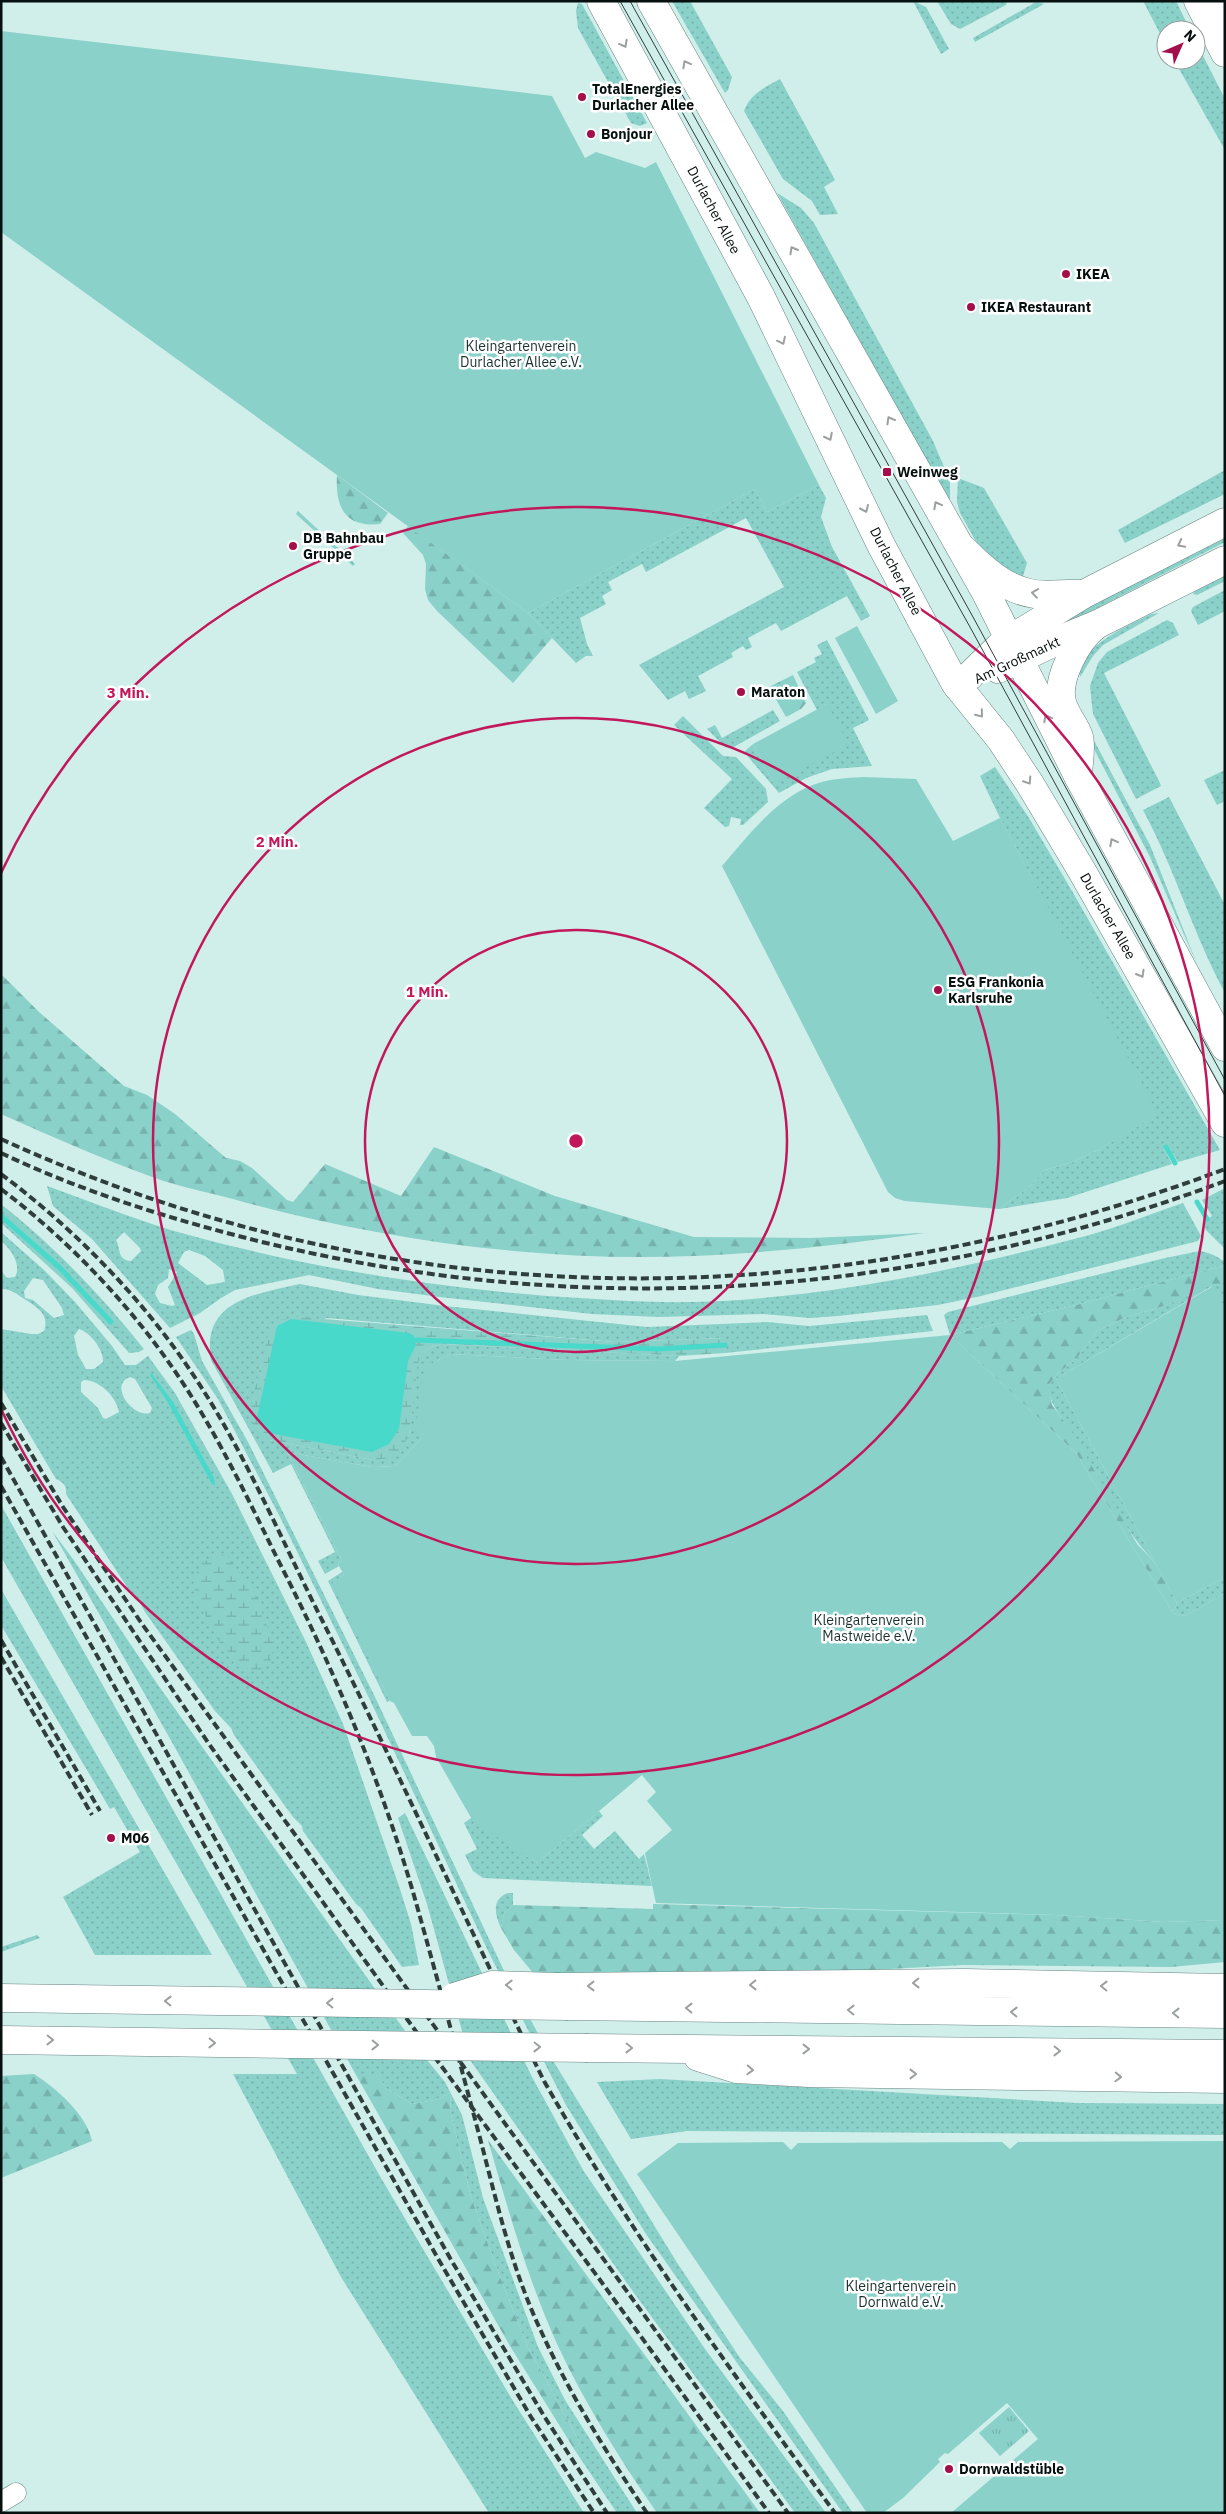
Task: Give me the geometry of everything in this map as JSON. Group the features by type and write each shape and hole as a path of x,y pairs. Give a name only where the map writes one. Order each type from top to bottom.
{"main road":[{"name":"Durlacher Allee","path":"600,1 761,297 881,544 958,687 1002,740 1030,784 1082,871 1224,1120"},
{"path":"651,1 960,547 1015,649 1037,699 1225,1047"},
{"path":"1198,1 1225,53"},
{"path":"1222,1 1225,7"},
{"name":"Am Großmarkt","path":"958,687 1015,649 1084,594 1225,522"},
{"path":"960,547 1009,587 1036,594 1084,594"},
{"name":"Am Großmarkt","path":"1015,649 1059,640 1098,624 1225,560"},
{"path":"1078,776 1079,738 1065,710 1061,695 1075,648 1084,634 1098,624"},
{"path":"1153,1987 1225,1972"},
{"path":"1,1998 432,2004 563,1996 964,1983 1225,1988"},
{"path":"563,1996 1225,2014"},
{"path":"1,2040 1225,2054"},
{"path":"670,2049 736,2069 888,2074 1052,2075 1219,2080"}],"green space":[{"path":"672,1 690,1 732,77 728,90 725,93"},
{"path":"913,1 926,7 949,49 941,54"},
{"path":"937,1 1007,1 1006,5 960,29 951,24"},
{"path":"1143,1 1176,1 1185,20 1156,20 1156,26"},
{"path":"1036,2 1044,4 975,42 973,38"},
{"path":"578,3 582,4 647,123 640,126 631,123 578,28 576,11"},
{"name":"Kleingartenverein Durlacher Allee e.V.","path":"1,31 552,96 585,158 596,152 645,168 656,162 819,485 767,512 755,489 528,613 1,232"},
{"path":"1206,62 1225,99 1225,150 1180,70 1206,70"},
{"path":"780,79 835,180 824,187 838,214 820,215 812,201 783,179 744,111 754,96"},
{"path":"777,193 801,208 814,223 933,441 950,481 950,503"},
{"path":"1225,470 1225,494 1125,543 1118,530"},
{"path":"337,475 388,513 380,524 358,523 350,519 340,506"},
{"path":"958,478 984,488 1027,563 1021,583 988,563 960,513 957,502"},
{"path":"819,485 826,498 821,517 832,547 870,616 861,621 847,596 781,631 776,623 748,638 752,647 746,650 743,646 731,653 733,657 698,676 706,691 689,699 685,691 668,700 639,665 784,587 746,518 646,572 642,564 608,582 612,590 602,596 606,604 580,618 587,644 593,656 586,656 576,663 528,613 755,489 767,512"},
{"path":"298,511 355,564 353,566 296,514"},
{"path":"408,526 528,613 552,638 513,683 437,611 428,600 425,589 426,564 423,555 403,533"},
{"path":"1225,536 1225,542 1041,637 1039,633"},
{"path":"1225,575 1225,581 1197,595 1193,594 1195,591"},
{"path":"1225,590 1225,611 1198,625 1191,611 1193,607"},
{"path":"1159,613 1103,645 1093,656 1080,677 1081,666 1086,656 1106,638 1151,614"},
{"path":"1167,620 1173,623 1179,635 1104,673 1161,786 1136,799 1093,714 1090,686 1098,663 1107,652"},
{"path":"857,626 898,701 876,714 835,638"},
{"path":"827,640 869,720 853,728 872,766 832,769 806,778 779,793 744,752 753,744 774,784 827,704 817,710 797,672 816,662 814,658 822,654 817,645"},
{"path":"793,675 806,703 801,709 786,717 769,687"},
{"path":"1075,699 1083,720 1150,845 1197,964 1150,857 1080,722"},
{"path":"827,704 849,744 774,784 753,744"},
{"path":"773,710 780,721 732,748 725,747 707,729 715,725 722,738"},
{"path":"683,716 723,756 736,757 766,789 768,802 743,825 740,825 741,819 731,817 729,826 725,827 704,808 732,779 674,725"},
{"path":"995,767 1029,818 1072,891 1220,1150 1178,1162 1168,1146 1164,1149 1172,1164 1067,1198 999,1209 1028,1188 1045,1170 1073,1162 1100,1149 1157,1114 1000,818 980,776"},
{"path":"1225,770 1225,801 1217,805 1204,780"},
{"name":"ESG Frankonia Karlsruhe","path":"863,777 916,779 953,841 1000,818 1158,1114 1100,1149 1073,1162 1045,1170 1028,1188 999,1209 905,1201 895,1198 888,1192 722,866 751,832 784,801 810,786 823,782"},
{"path":"1169,797 1225,905 1225,993 1203,948 1165,855 1143,810"},
{"path":"1,974 39,1012 124,1086 147,1095 175,1114 226,1158 240,1161 252,1168 287,1200 293,1202 325,1164 401,1196 434,1147 555,1196 694,1237 811,1238 925,1233 809,1248 722,1255 635,1257 577,1255 461,1245 403,1237 289,1213 174,1184 97,1155 1,1114"},
{"path":"47,1186 174,1231 312,1264 405,1280 500,1292 656,1302 741,1300 789,1295 838,1289 935,1272 1078,1238 1183,1203 1201,1236 1198,1241 981,1296 938,1305 838,1316 810,1318 763,1314 659,1317 592,1314 378,1289 309,1275 235,1290 200,1313 170,1328 92,1239 53,1206","holes":["124,1232 141,1251 131,1261 123,1259 116,1240","189,1250 205,1256 223,1270 225,1282 207,1285 178,1263 184,1252","169,1269 177,1272 168,1287 175,1305 172,1306 160,1303 155,1294 158,1285 168,1278"]},
{"path":"1225,1188 1225,1249 1206,1230 1203,1222 1212,1216 1202,1200"},
{"path":"1,1204 77,1272 144,1349 139,1352 129,1353 72,1288 1,1223"},
{"path":"1,1211 63,1267 118,1326 117,1331 54,1266 1,1219"},
{"path":"1,1232 44,1270 75,1302 112,1346 125,1365 136,1365 148,1356 175,1393 232,1494 306,1642 343,1724 411,1924 419,1965 402,1967 361,1908 356,1904 303,1831 302,1826 293,1817 234,1735 231,1728 215,1711 139,1601 135,1599 66,1494 64,1485 56,1479 1,1386 1,1329 38,1334 44,1331 45,1320 41,1312 30,1303 9,1290 1,1289 1,1271 7,1278 15,1277 17,1267 12,1253 1,1241","holes":["33,1278 43,1280 62,1308 64,1315 54,1318 33,1300 25,1298 24,1291","79,1329 88,1334 99,1347 103,1362 94,1369 86,1369 78,1355 74,1336","130,1377 135,1379 152,1408 150,1413 137,1411 125,1400 121,1387 124,1381","84,1380 90,1381 101,1386 111,1395 119,1412 106,1419 103,1418 98,1408 81,1392 81,1382"]},
{"path":"1200,1251 1213,1255 1225,1262 1225,1268 1222,1266 1076,1305 950,1335 944,1315 948,1312"},
{"path":"1222,1266 1225,1268 1225,1283 1214,1284 1164,1306 1124,1318 1097,1331 1077,1358 1057,1374 1048,1386 1052,1405 1072,1432 1137,1544 1156,1564 1177,1603 1173,1613 1076,1453 950,1335 1076,1305"},
{"path":"1214,1283 1225,1283 1225,1308 1212,1286 1056,1379 1156,1564 1131,1534 1121,1518 1051,1400 1048,1386 1057,1374 1077,1358 1097,1331 1124,1318 1164,1306"},
{"path":"300,1284 358,1295 445,1306 647,1327 767,1322 809,1326 927,1315 933,1331 725,1353 725,1338 615,1342 326,1318 269,1440 373,1460 409,1436 417,1363 423,1353 436,1345 679,1356 675,1361 567,1360 450,1354 433,1363 422,1438 395,1466 372,1467 287,1452 342,1561 338,1564 339,1566 325,1574 318,1561 335,1552 291,1464 273,1473 211,1360 210,1340 215,1324 223,1312 235,1303 250,1297"},
{"path":"1213,1286 1225,1308 1225,1577 1177,1603 1056,1379"},
{"path":"298,1317 615,1342 725,1338 725,1353 679,1356 436,1345 421,1355 418,1363 409,1436 393,1458 373,1460 269,1440 257,1431 251,1419 252,1400 268,1335 279,1320"},
{"path":"191,1330 202,1361 248,1442 375,1697 506,1975 552,2059 676,2261 740,2358 783,2411 853,2513 843,2513 646,2234 566,2105 489,1953 370,1700 281,1519 218,1399 176,1337"},
{"name":"Kleingartenverein Mastweide e.V.","path":"950,1335 1076,1453 1173,1613 1185,1616 1225,1593 1225,1920 1164,1922 1056,1915 656,1903 645,1853 672,1830 647,1801 656,1792 642,1775 537,1863 473,1821 436,1757 434,1746 427,1736 412,1736 394,1703 390,1701 332,1582 344,1575 338,1564 342,1561 287,1452 372,1467 395,1466 422,1438 415,1433 425,1362 433,1363 450,1354 567,1360 675,1361"},
{"path":"1,1505 381,2178 513,2401 584,2513 489,2513 341,2277 233,2074 297,2074 1,1557"},
{"path":"52,1531 158,1685 418,2049 445,2082 462,2115 483,2198 538,2347 565,2400 637,2513 617,2513 576,2452 580,2443 526,2343 471,2197 451,2114 450,2093 435,2100 412,2104 387,2089 376,2075 356,2075 173,1744"},
{"path":"226,1554 259,1600 264,1620 275,1641 271,1660 259,1674 242,1666 220,1643 195,1596 195,1577 202,1562"},
{"path":"342,1572 344,1575 333,1582 390,1701 387,1702 328,1581"},
{"path":"1225,1577 1225,1593 1185,1616 1173,1613 1177,1603"},
{"path":"1,1589 212,1955 95,1955 63,1897 140,1852 114,1807 110,1809 1,1625"},
{"path":"599,1811 603,1816 582,1835 594,1849 615,1831 639,1859 644,1854 652,1886 483,1878 473,1871 465,1855 477,1849 464,1823 471,1818 537,1863"},
{"path":"405,1813 532,2077 583,2170 705,2349 826,2513 795,2513 629,2286 470,2060 427,1904 398,1818"},
{"path":"508,1893 513,1893 513,1905 504,1914 501,1928 496,1913 497,1903 499,1899"},
{"path":"653,1904 1056,1915 1164,1922 1225,1920 1225,1962 1171,1967 963,1965 852,1971 534,1974 514,1950 501,1928 504,1914 513,1905 653,1909"},
{"path":"37,1935 40,1938 1,1952 1,1947"},
{"path":"34,2074 52,2087 77,2112 84,2121 92,2141 1,2178 1,2076"},
{"path":"356,2075 376,2075 387,2089 412,2104 435,2100 450,2093 451,2114 471,2197 526,2343 580,2443 576,2452 510,2346"},
{"path":"660,2079 1077,2103 1225,2104 1225,2135 687,2131 631,2139 597,2082"},
{"path":"488,2140 760,2513 657,2513 604,2432 558,2346 528,2270"},
{"name":"Kleingartenverein Dornwald e.V.","path":"1225,2141 1225,2513 951,2513 1038,2439 1007,2403 948,2454 945,2453 938,2459 940,2462 903,2498 883,2513 867,2513 637,2174 678,2143 783,2142 791,2150 798,2143 1002,2142 1010,2149 1018,2142"},
{"path":"1009,2407 1029,2431 1000,2456 979,2433"}],"water":[{"path":"291,1319 409,1333 414,1336 416,1345 408,1361 399,1429 389,1444 372,1452 268,1433 257,1417 277,1326"},
{"path":"151,1373 173,1402 214,1478 215,1485 212,1484 167,1401 150,1375"}],"waterway":[{"path":"1166,1147 1175,1163"},
{"path":"1197,1202 1207,1219"},
{"path":"1,1216 59,1267 111,1322"},
{"path":"416,1340 659,1349 725,1345"}],"tram line":[{"path":"620,1 970,627 1225,1096"},
{"path":"630,1 973,617 1225,1080"}],"railway":[{"path":"1,1139 150,1198 301,1241 455,1267 610,1278 765,1273 920,1253 1073,1218 1225,1169"},
{"path":"1,1153 63,1180 127,1203 258,1241 380,1266 502,1282 624,1288 746,1285 867,1273 987,1251 1106,1221 1225,1181"},
{"path":"1,1174 56,1219 108,1268 154,1322 196,1379 247,1468 407,1793 544,2081 611,2192 683,2301 835,2513"},
{"path":"1,1189 30,1212 86,1263 136,1319 159,1349 181,1380 221,1448 297,1598 353,1722 400,1849 439,1984 499,2212 513,2260 531,2308 552,2355 577,2401 647,2513"},
{"path":"1,1403 63,1507 142,1624 788,2513"},
{"path":"1,1423 63,1527 209,1744 425,2044 600,2280 769,2513"},
{"path":"1,1457 450,2258 544,2416 607,2513"},
{"path":"1,1486 440,2262 531,2417 594,2513"},
{"path":"1,1640 100,1811"},
{"path":"1,1657 92,1815"}],"place":[{"name":"TotalEnergies Durlacher Allee","path":"582,97"},
{"name":"Bonjour","path":"591,134"},
{"name":"IKEA","path":"1066,274"},
{"name":"IKEA Restaurant","path":"971,307"},
{"name":"Weinweg","path":"887,472"},
{"name":"DB Bahnbau Gruppe","path":"293,546"},
{"name":"Maraton","path":"741,692"},
{"name":"ESG Frankonia Karlsruhe","path":"938,990"},
{"name":"M06","path":"111,1838"},
{"name":"Dornwaldstüble","path":"949,2469"}]}
